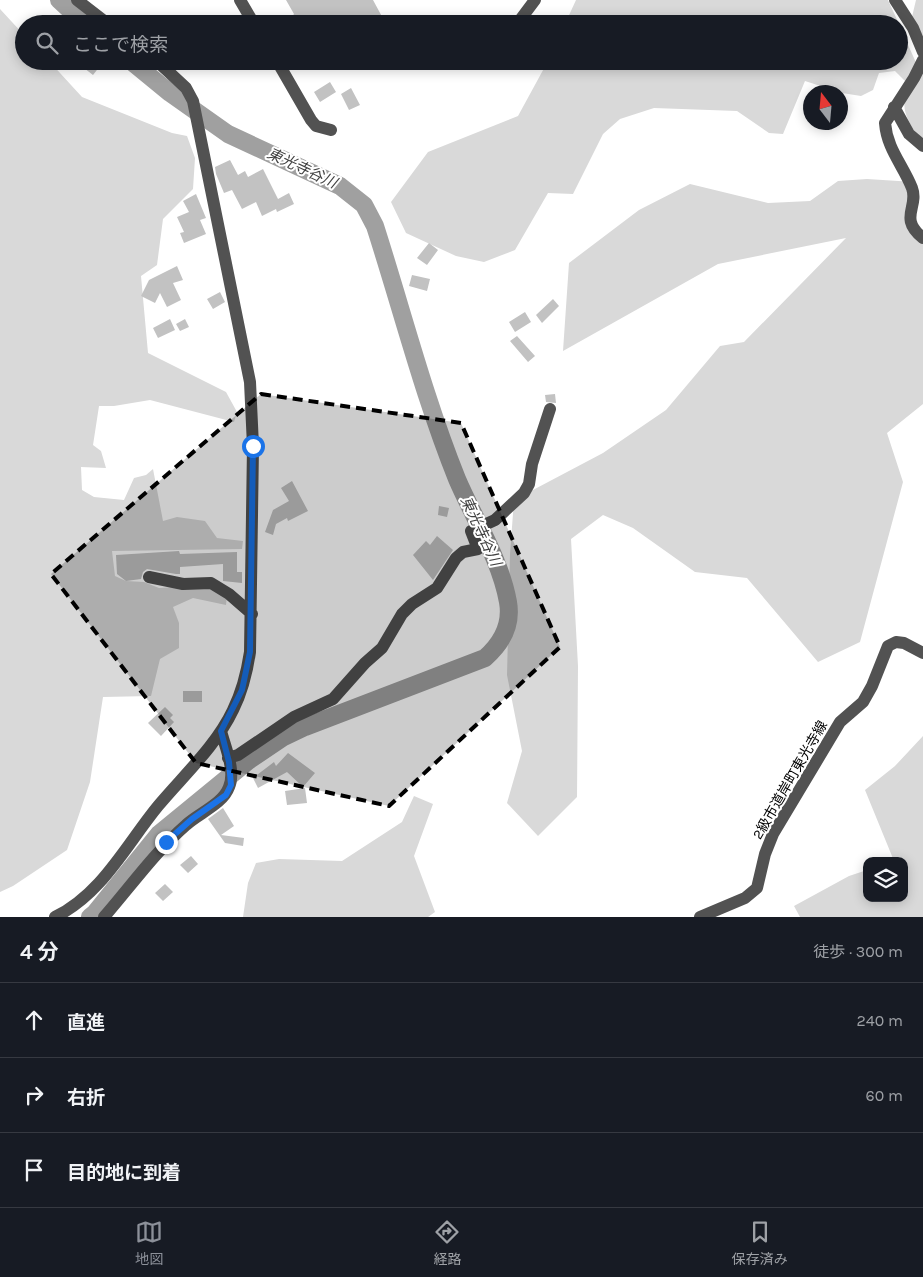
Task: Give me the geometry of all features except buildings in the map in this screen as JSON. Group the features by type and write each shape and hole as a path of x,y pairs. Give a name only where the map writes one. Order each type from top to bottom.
{"street":[{"path":"77,0 96,15"},
{"path":"240,0 249,15"},
{"path":"524,15 535,0"},
{"path":"895,0 904,15"},
{"path":"908,21 923,52"},
{"path":"923,60 914,78 884,123 892,153 912,190 910,218 913,228 923,238"},
{"path":"55,917 82,900 98,884 156,809 221,731 233,711 247,670 252,614 253,416 250,382 193,101 186,88 167,70"},
{"path":"282,70 311,120 316,126 331,130"},
{"path":"894,107 909,134 923,146"},
{"path":"229,760 294,717 333,699 364,663 382,648 402,614 412,604 437,588 456,558 463,552 478,549 471,531 495,520 512,502 524,493 529,484 532,464 550,409"},
{"path":"149,577 183,584 211,583 229,594 252,614"},
{"name":"2級市道岸町東光寺線","path":"700,917 746,898 757,888 765,854 773,834 840,722 863,702 872,686 888,646 896,642 904,643 923,653"},
{"path":"104,917 166,842 192,819 226,795 231,785 229,760 221,731"}],"highlighted area":[{"path":"261,394 461,423 560,647 389,806 196,763 51,574"}],"shaded area":[{"path":"576,0 888,0 895,15 569,15"},
{"path":"916,0 923,0 923,143 908,119 905,110 906,93 922,60 911,21"},
{"path":"0,9 15,25 15,70 57,70 82,97 172,133 187,136 195,158 193,189 163,219 157,265 141,276 148,353 226,392 237,412 234,422 150,400 114,406 99,406 93,445 101,451 106,468 81,467 82,490 94,497 124,500 134,478 146,475 153,469 163,521 177,517 205,521 217,538 243,541 242,549 112,551 115,576 126,581 144,582 159,588 209,585 227,596 226,605 193,598 173,607 179,623 179,648 160,659 151,696 103,697 90,782 67,850 13,886 0,892"},
{"path":"908,45 918,67 909,85 895,71 879,73 873,90 861,96 848,94 848,85 817,85 805,81 783,134 769,133 737,111 654,108 620,119 603,134 573,194 548,193 515,250 484,262 456,256 406,233 391,202 428,152 518,116 543,70 908,70"},
{"path":"867,179 914,182 910,227 923,235 923,404 887,433 903,482 860,642 818,662 747,578 695,572 633,528 603,515 571,539 578,666 577,797 538,836 507,803 522,751 507,675 510,554 514,500 603,453 666,410 720,346 744,342 846,238 718,264 563,351 569,263 639,210 690,184 768,203 810,201 838,181"},
{"path":"923,736 923,917 800,917 794,906 849,876 863,871 863,902 908,902 908,857 892,857 865,790 895,766"},
{"path":"414,796 433,804 414,856 435,912 428,917 243,917 248,883 256,863 279,859 342,861 402,822"}],"waterway":[{"name":"東光寺谷川","path":"59,0 75,15"},
{"name":"東光寺谷川","path":"90,917 159,834 248,761 282,738 305,727 485,658 501,640 507,626 509,610 504,586 493,554 457,479 445,448 375,226 364,205 340,186 228,134 170,93 142,70"}],"route":[{"path":"166,842 192,819 226,795 231,785 229,762 221,731 233,711 242,690 250,652 252,631 253,446"}]}
